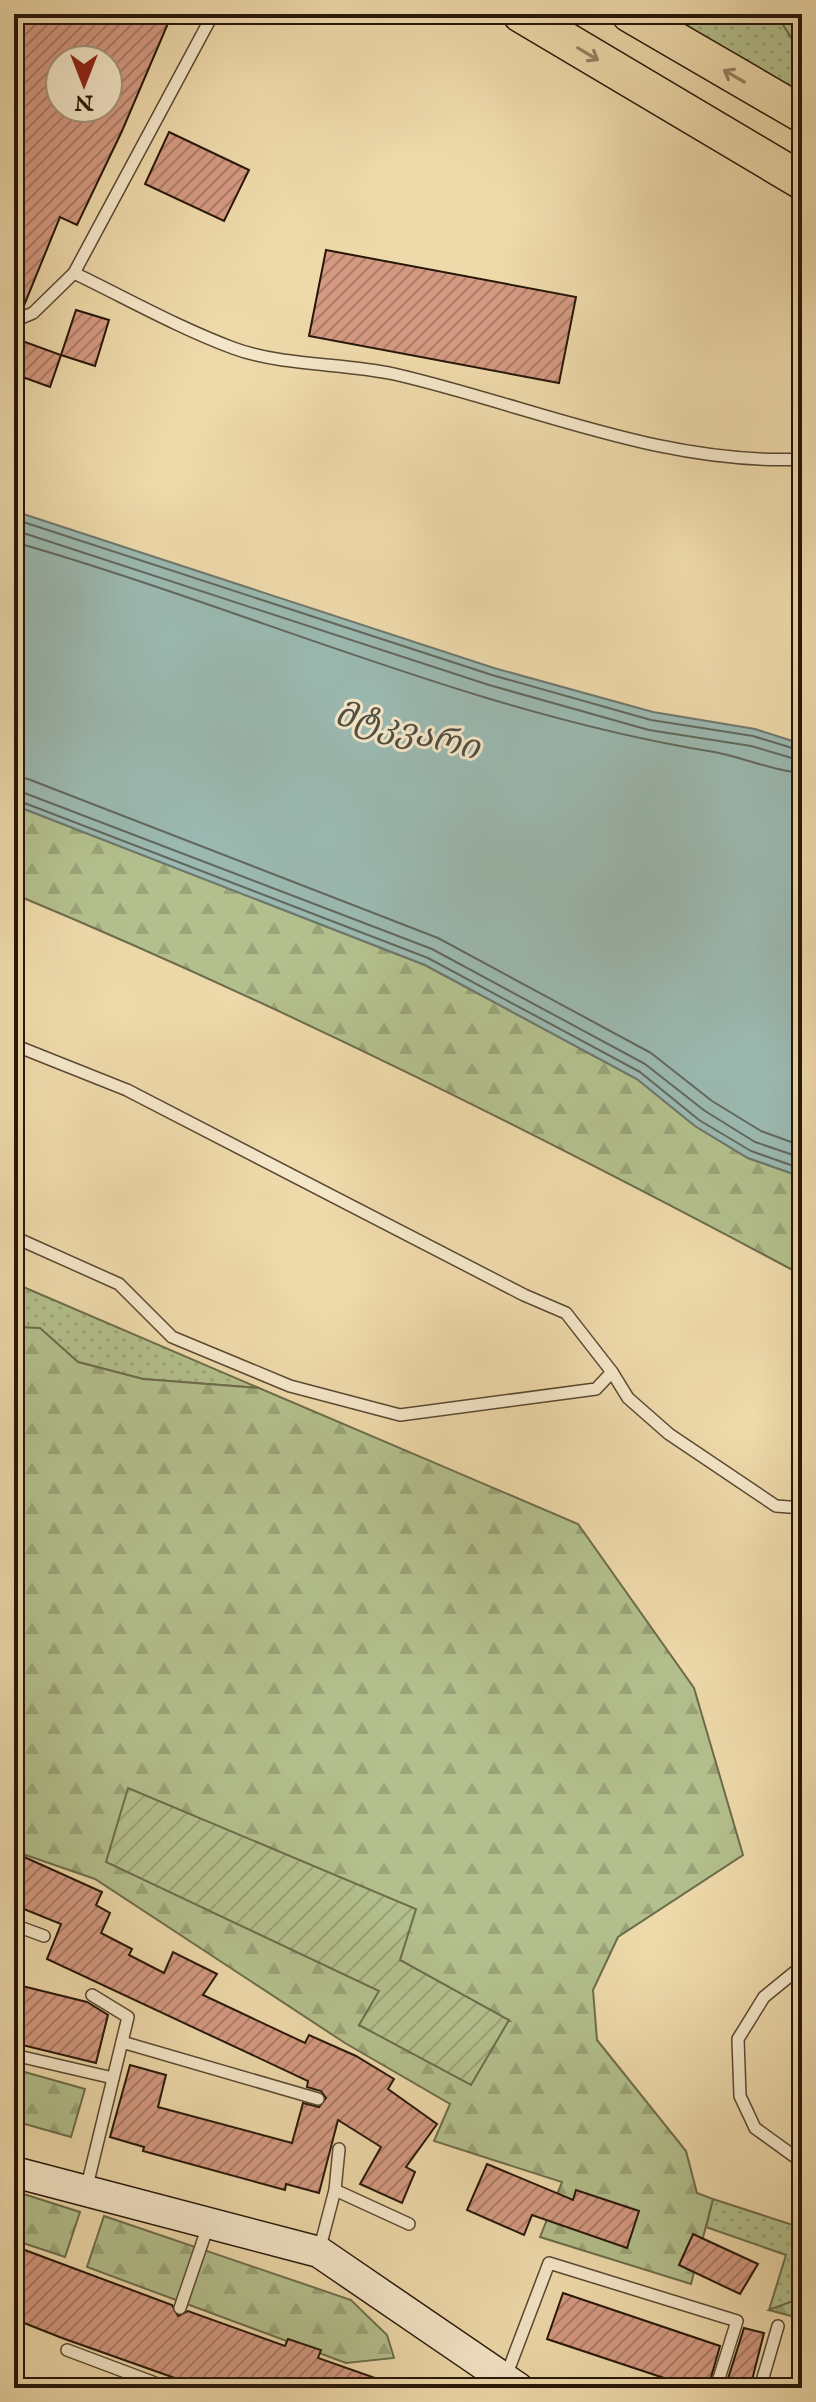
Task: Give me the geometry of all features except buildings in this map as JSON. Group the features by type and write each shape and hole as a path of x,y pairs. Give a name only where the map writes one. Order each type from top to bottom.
{"highway":[{"path":"521,14 802,181"},
{"path":"630,14 802,114"}],"main road":[{"path":"14,2172 319,2252 511,2384"}],"lane":[{"path":"14,321 33,313 74,273 213,14"},
{"path":"74,273 235,349 392,374 579,423 654,447 756,461 802,459"},
{"path":"14,1045 127,1090 524,1295 566,1313 628,1398 669,1434 776,1506 802,1508"},
{"path":"14,1237 119,1284 172,1337 290,1386 400,1415 596,1389 612,1372"},
{"path":"14,1925 44,1936"},
{"path":"802,1966 764,1997 738,2039 740,2096 755,2128 802,2162"},
{"path":"86,2190 128,2017 92,1995"},
{"path":"122,2042 318,2099"},
{"path":"14,2055 113,2078"},
{"path":"319,2252 335,2190 339,2149"},
{"path":"335,2190 409,2224"},
{"path":"180,2308 209,2223"},
{"path":"511,2384 549,2263 737,2321 716,2388"},
{"path":"760,2388 778,2326"},
{"path":"67,2350 156,2381"}],"green space":[{"path":"661,14 776,14 802,54 802,99"},
{"path":"776,14 802,14 802,54"},
{"path":"14,805 425,965 637,1079 695,1126 748,1158 802,1177 802,1275 412,1075 214,982 14,894"},
{"path":"14,1283 259,1388 143,1379 78,1362 40,1329 14,1327"},
{"path":"14,1327 40,1328 78,1362 143,1379 259,1388 578,1524 694,1688 743,1855 618,1937 593,1990 597,2040 686,2151 697,2193 713,2199 691,2284 540,2237 562,2182 434,2141 450,2104 345,2043 95,1879 14,1851","holes":["415,1909 399,1960 509,2021 360,2026 380,1991"]},
{"path":"128,1788 416,1909 400,1960 509,2020 471,2085 359,2025 379,1991 106,1862"},
{"path":"14,2069 85,2089 71,2137 14,2121"},
{"path":"14,2191 80,2212 65,2257 14,2240"},
{"path":"713,2199 802,2228 802,2299 769,2310 786,2255 706,2227"},
{"path":"104,2216 351,2300 387,2335 394,2358 346,2363 87,2267"},
{"path":"802,2299 802,2319 769,2310"}],"water":[{"name":"მტკვარი","path":"14,511 494,668 653,712 755,729 802,744 802,1177 748,1158 695,1126 637,1079 425,965 14,805"}]}
